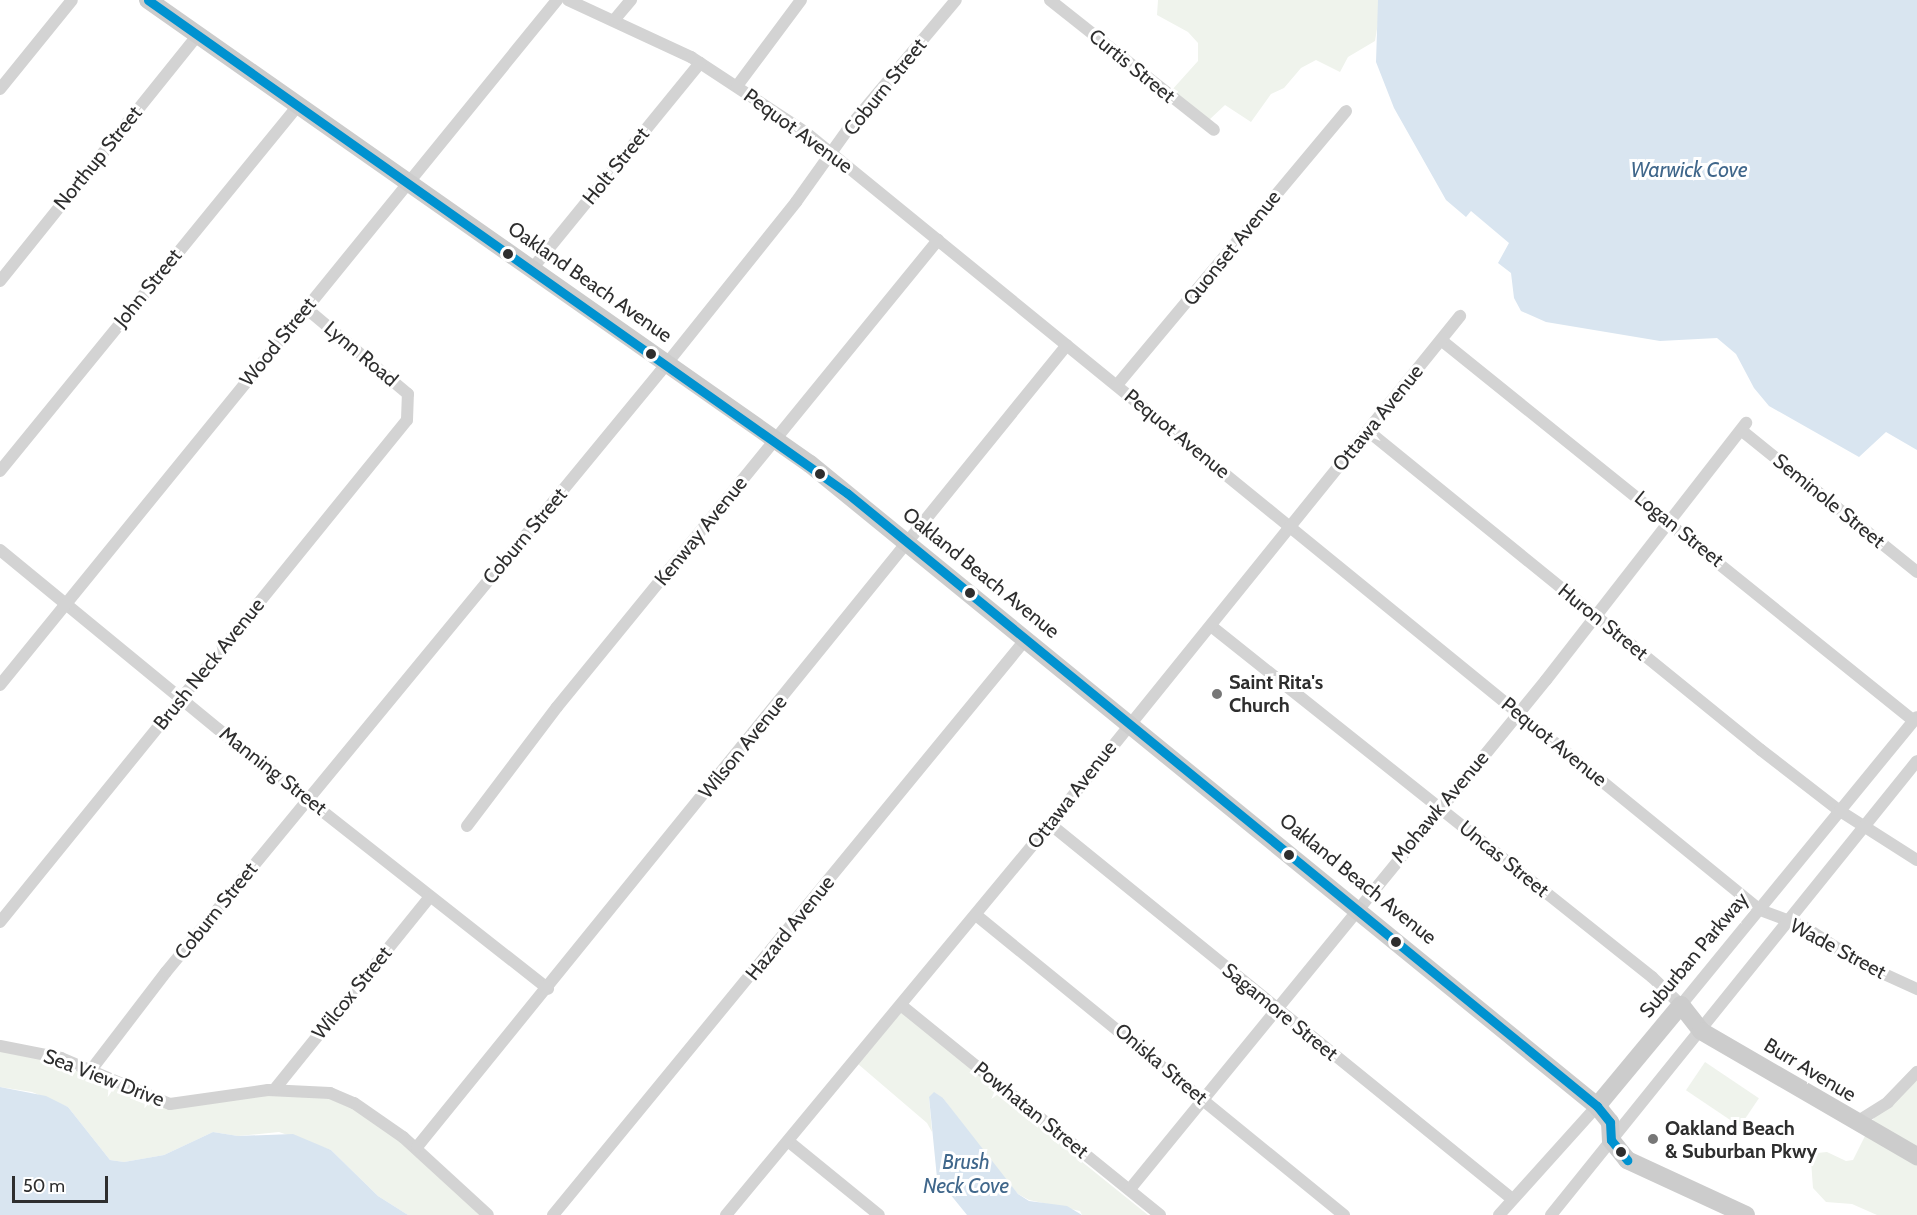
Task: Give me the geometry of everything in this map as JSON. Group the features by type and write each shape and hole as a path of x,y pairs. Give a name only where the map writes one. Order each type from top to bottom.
{"street":[{"path":"0,89 72,0"},
{"name":"Oakland Beach Avenue","path":"148,0 407,184 532,268 775,439 1358,908 1597,1106 1610,1122 1611,1140 1627,1160 1642,1170 1746,1215"},
{"name":"Wood Street","path":"0,685 557,0"},
{"name":"Pequot Avenue","path":"568,0 615,19 700,63 737,86 833,154 1760,910"},
{"path":"615,19 631,0"},
{"path":"737,86 801,0"},
{"name":"Coburn Street","path":"91,1070 309,798 666,364 833,154 851,125 956,0"},
{"name":"Curtis Street","path":"1050,0 1214,130"},
{"name":"Northup Street","path":"0,281 197,36"},
{"name":"Holt Street","path":"532,268 700,63"},
{"name":"John Street","path":"0,471 297,106"},
{"name":"Quonset Avenue","path":"1117,385 1346,111"},
{"name":"Kenway Avenue","path":"468,825 557,707 938,240"},
{"name":"Lynn Road","path":"306,308 408,394 410,404"},
{"name":"Ottawa Avenue","path":"726,1215 902,1006 1460,316"},
{"name":"Logan Street","path":"1441,340 1916,719"},
{"name":"Wilson Avenue","path":"417,1148 1067,345"},
{"name":"Brush Neck Avenue","path":"0,922 403,428 410,404"},
{"name":"Mohawk Avenue","path":"1130,1189 1275,1008 1518,713 1743,426"},
{"name":"Seminole Street","path":"1743,426 1917,573"},
{"name":"Huron Street","path":"1368,431 1840,811 1917,860"},
{"name":"Manning Street","path":"0,550 180,699 309,798 548,989"},
{"name":"Uncas Street","path":"1211,626 1670,991 1681,1005"},
{"name":"Hazard Avenue","path":"553,1215 1026,639"},
{"name":"Suburban Parkway","path":"1499,1215 1511,1198 1561,1151 1916,719"},
{"path":"1551,1215 1917,761"},
{"name":"Sagamore Street","path":"1050,824 1511,1198"},
{"name":"Wilcox Street","path":"274,1090 430,897"},
{"name":"Wade Street","path":"1760,910 1803,926 1860,963 1917,989"},
{"name":"Oniska Street","path":"976,915 1344,1215"},
{"name":"Burr Avenue","path":"1681,1005 1701,1031 1855,1123 1888,1102 1917,1072"},
{"name":"Powhatan Street","path":"902,1006 1160,1215"},
{"name":"Sea View Drive","path":"0,1046 49,1054 170,1104 274,1090 330,1093 354,1103 417,1148 488,1215"},
{"path":"1855,1123 1917,1156"},
{"path":"788,1141 879,1215"}],"shaded area":[{"path":"1158,0 1378,0 1380,10 1375,41 1348,57 1340,72 1316,60 1301,68 1284,88 1271,94 1251,122 1225,105 1209,120 1171,91 1198,61 1198,43 1188,32 1157,15"},
{"path":"904,1009 1071,1153 1148,1215 1082,1215 1080,1211 1029,1200 1018,1194 943,1098 929,1097 932,1132 927,1123 858,1064"},
{"path":"0,1045 51,1053 170,1103 299,1087 367,1111 487,1215 408,1215 378,1196 331,1150 279,1132 238,1136 213,1132 164,1155 124,1162 110,1160 68,1107 32,1092 0,1087"},
{"path":"1705,1062 1759,1098 1740,1127 1686,1090"},
{"path":"1917,1077 1917,1215 1877,1215 1852,1204 1826,1202 1813,1188 1811,1161 1817,1153 1827,1152 1846,1161 1853,1160 1876,1114"}],"water":[{"name":"Warwick Cove","path":"1378,0 1917,0 1917,450 1886,432 1859,457 1769,406 1754,388 1736,354 1717,338 1660,341 1546,322 1521,311 1514,298 1511,273 1498,263 1509,243 1471,211 1466,217 1446,200 1394,108 1376,62"},
{"path":"0,1087 46,1096 68,1107 110,1160 124,1162 164,1155 213,1132 238,1136 293,1134 331,1150 378,1196 408,1215 0,1215"},
{"name":"Brush Neck Cove","path":"934,1092 943,1098 1018,1194 1029,1201 1067,1206 1082,1215 967,1215 937,1178 929,1097"}],"transit line":[{"path":"148,0 847,493 1597,1106 1610,1122 1611,1140 1627,1160"}],"place":[{"name":"Saint Rita's Church","path":"1217,694"},
{"name":"Oakland Beach & Suburban Pkwy","path":"1653,1139"}]}
